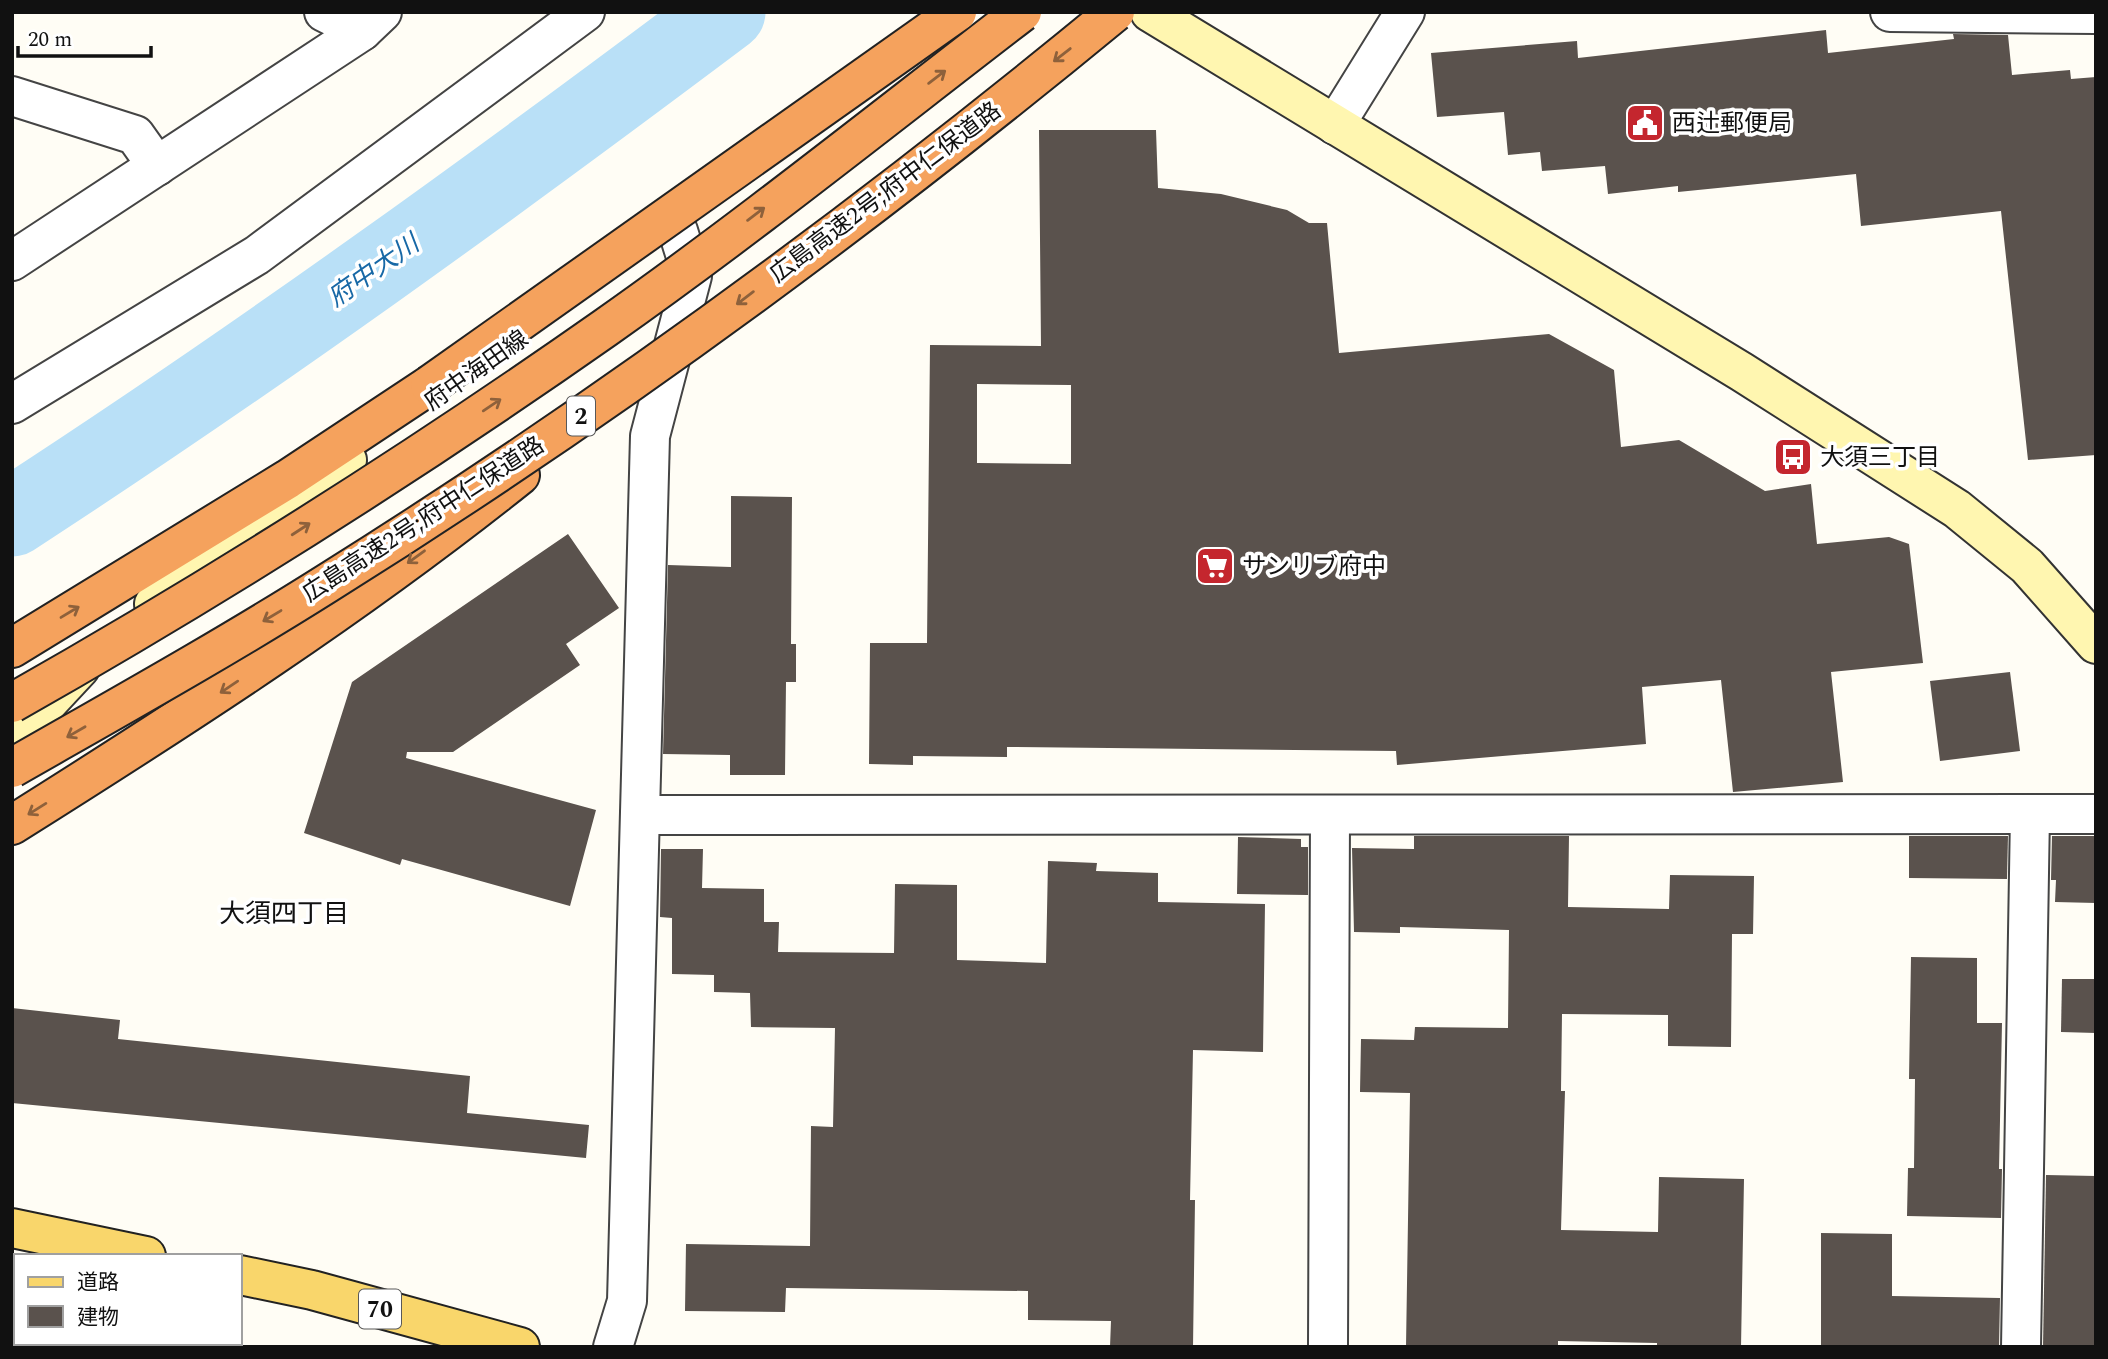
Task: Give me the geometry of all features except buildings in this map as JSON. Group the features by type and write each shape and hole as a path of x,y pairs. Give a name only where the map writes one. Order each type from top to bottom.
{"highway":[{"path":"12,648 288,479 430,385 957,12"},
{"name":"2","path":"12,703 119,642 282,541 531,379 618,318 1022,12"},
{"name":"広島高速2号;府中仁保道路","path":"12,768 325,585 640,376 910,176 1115,12"},
{"path":"12,825 194,711 330,620 435,544 640,376"}],"main road":[{"name":"府中海田線","path":"12,741 107,639 353,455 678,231 951,12"},
{"path":"1150,12 1742,372 1957,509 2027,566 2096,644"},
{"path":"12,1228 136,1254"},
{"name":"70","path":"242,1275 312,1290 520,1347"}],"street":[{"path":"324,12 372,21"},
{"path":"12,404 257,255 585,12"},
{"path":"1335,125 1405,12"},
{"path":"1890,12 2096,14"},
{"path":"12,261 372,21"},
{"path":"12,96 135,135 157,166"},
{"path":"613,1347 627,1301 650,436 692,276 678,231"},
{"path":"2021,1347 2030,814"},
{"path":"640,815 2096,814"},
{"path":"1328,1347 1330,815"}],"waterway":[{"name":"府中大川","path":"12,517 194,396 374,270 726,12"}],"place":[{"name":"西辻郵便局","path":"1645,123"},
{"name":"大須三丁目","path":"1793,457"},
{"name":"サンリブ府中","path":"1215,566"}],"district":[{"name":"大須四丁目","path":"284,913"}]}
